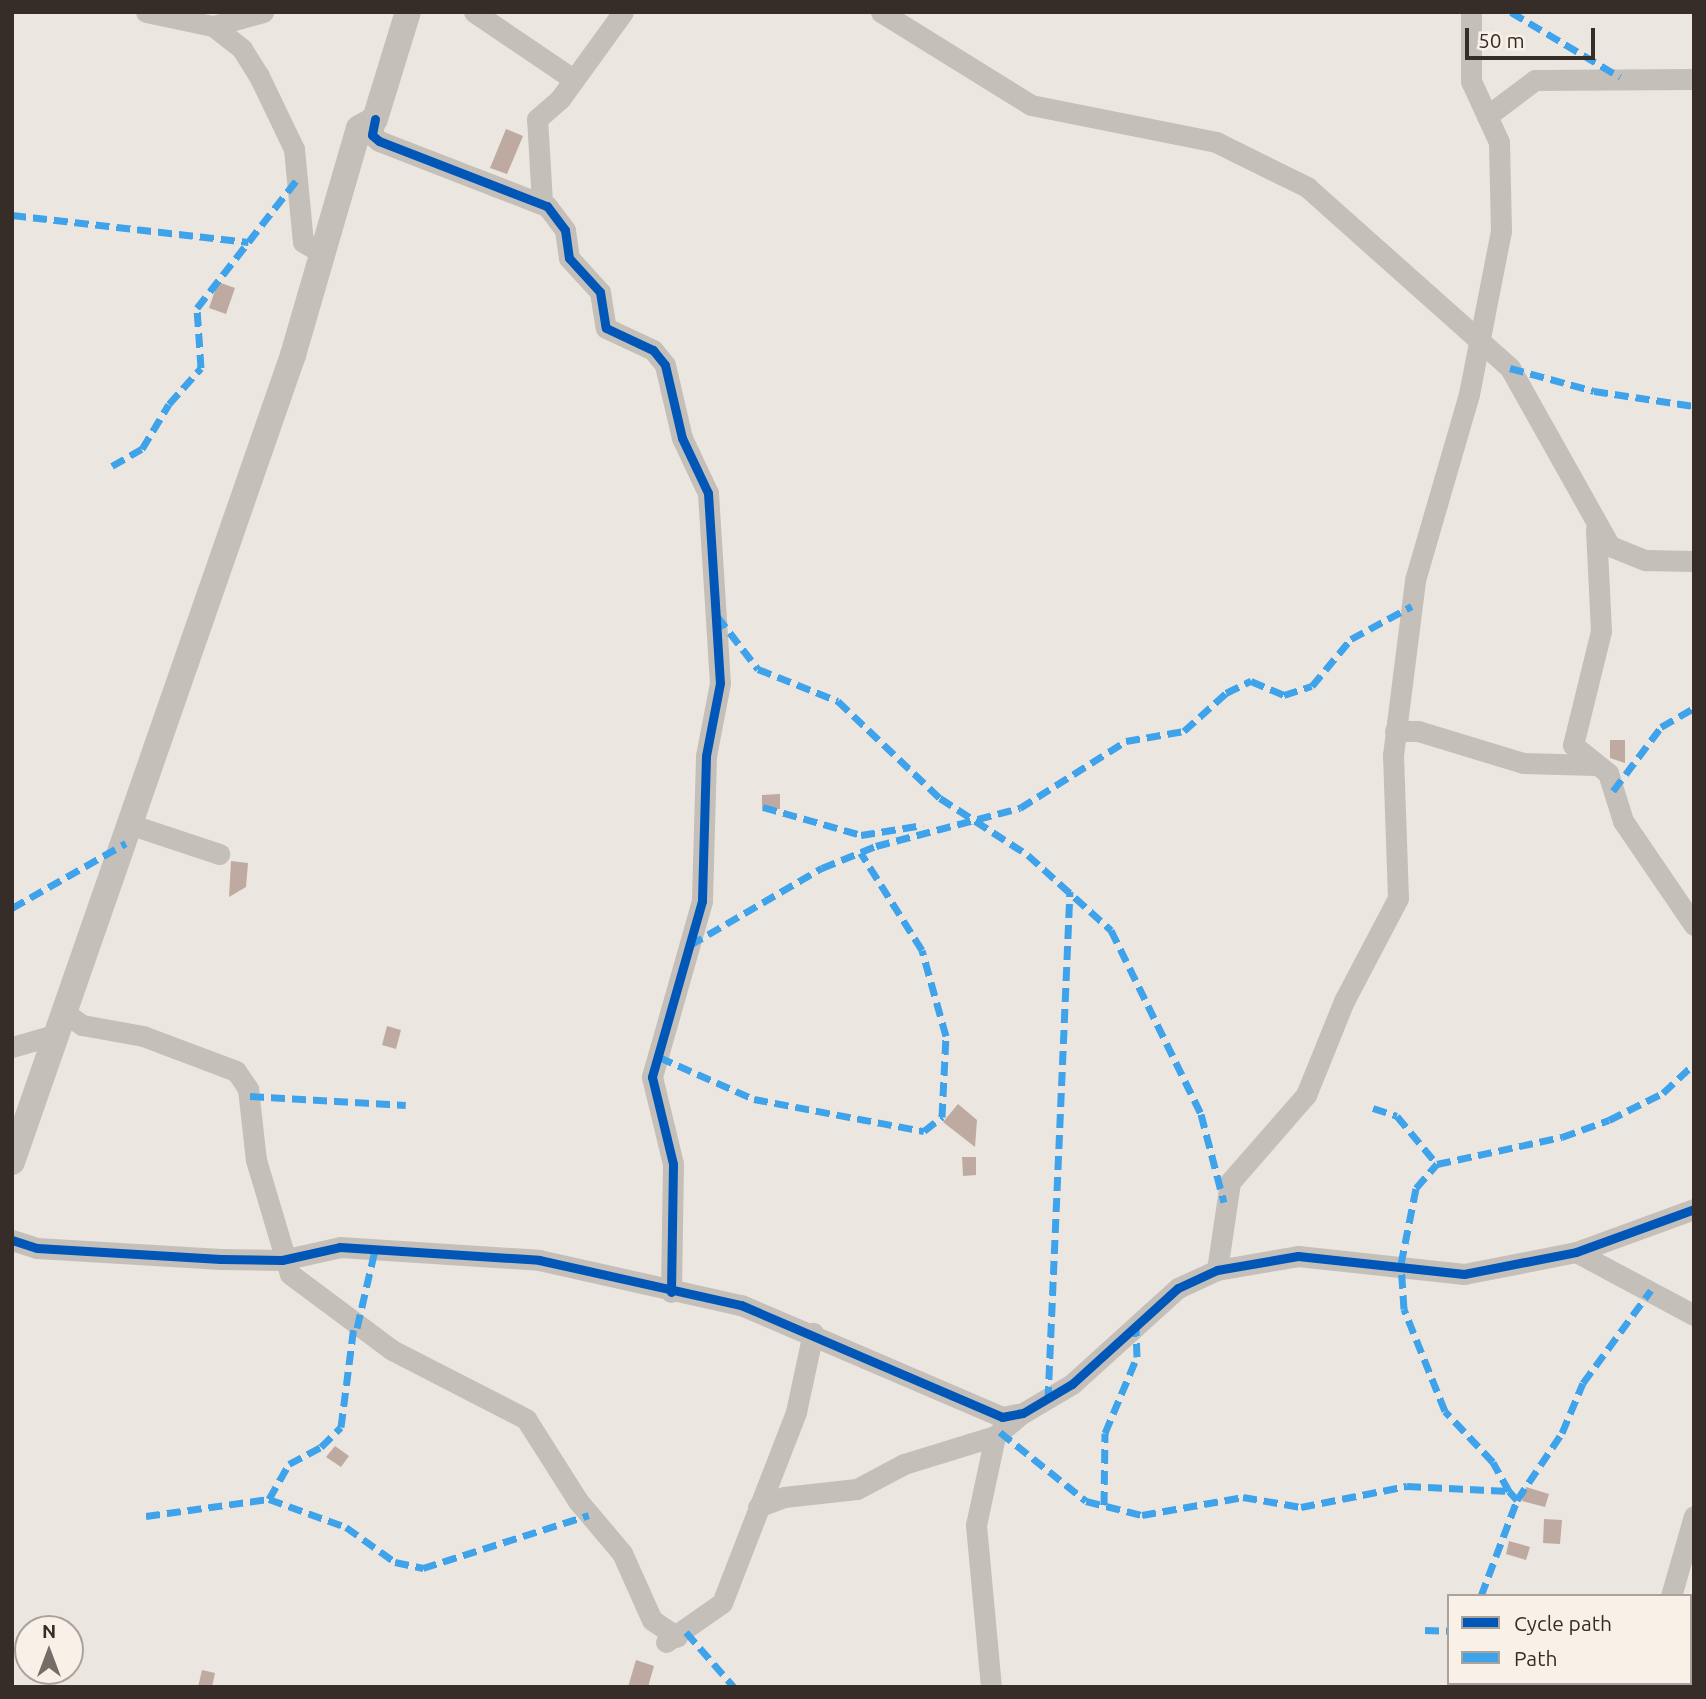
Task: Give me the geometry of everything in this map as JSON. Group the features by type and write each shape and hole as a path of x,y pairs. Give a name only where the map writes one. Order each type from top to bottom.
{"street":[{"path":"146,12 213,26 242,49 259,76 294,149 303,242 322,253"},
{"path":"213,26 263,12"},
{"path":"408,12 372,135 379,141 542,202 565,230 569,258 600,292 606,328 653,351 665,365 682,438 710,503 720,683 706,757 702,901 652,1077 673,1157 671,1292"},
{"path":"474,12 573,79"},
{"path":"542,202 537,118 573,79 623,12"},
{"path":"881,12 1031,104 1216,142 1282,171 1339,211 1522,386 1595,523 1623,553 1694,561"},
{"path":"1217,1270 1230,1182 1306,1094 1339,1011 1398,898 1395,731 1415,580 1479,345 1503,211 1499,142 1471,81 1471,12"},
{"path":"1487,116 1542,79 1694,79"},
{"path":"12,1162 132,825 322,253 359,128 375,118"},
{"path":"1595,523 1601,631 1573,745 1608,773 1623,821 1694,925"},
{"path":"1395,731 1418,731 1523,763 1599,766"},
{"path":"132,825 219,854"},
{"path":"12,1047 61,1023 82,1025 218,1060 245,1080 256,1160 282,1260 306,1289 354,1326 526,1419 578,1500 622,1553 652,1620 671,1639 722,1603 796,1412 813,1333"},
{"path":"758,1507 784,1497 857,1489 904,1464 995,1436 1023,1413 1072,1384 1178,1288 1217,1270 1298,1256 1464,1274 1577,1252 1694,1209"},
{"path":"12,1240 37,1248 282,1260 332,1247 479,1254 538,1260 671,1292 741,1304 813,1333 984,1413 1023,1413"},
{"path":"1577,1252 1692,1316"},
{"path":"991,1687 976,1525 995,1436"},
{"path":"1672,1594 1694,1516"}],"building":[{"path":"506,129 523,136 507,174 490,168"},
{"path":"218,282 235,288 226,314 209,308"},
{"path":"1610,740 1625,740 1625,763 1610,758"},
{"path":"780,794 780,809 762,809 762,795"},
{"path":"231,861 248,863 246,887 229,897"},
{"path":"387,1026 401,1030 396,1049 382,1045"},
{"path":"958,1104 977,1120 975,1147 943,1122"},
{"path":"962,1157 976,1157 976,1175 963,1176"},
{"path":"335,1446 349,1456 341,1467 326,1457"},
{"path":"1526,1487 1549,1494 1545,1507 1522,1501"},
{"path":"1544,1519 1562,1520 1560,1544 1543,1543"},
{"path":"1509,1541 1530,1547 1526,1560 1506,1554"},
{"path":"636,1660 654,1666 648,1687 628,1687"},
{"path":"202,1670 215,1673 212,1687 198,1687"}],"marked path":[{"path":"1511,12 1620,77"},
{"path":"112,466 142,449 169,404 201,368 197,308 299,177"},
{"path":"12,215 248,242"},
{"path":"1510,368 1594,391 1694,406"},
{"path":"690,945 822,868 876,846 1020,808 1126,741 1184,731 1226,693 1251,681 1284,695 1312,686 1351,639 1412,606"},
{"path":"717,616 758,669 838,701 940,798 1028,855 1111,930 1201,1114 1224,1202"},
{"path":"1613,791 1661,727 1694,708"},
{"path":"763,807 861,835 923,825"},
{"path":"12,908 126,843"},
{"path":"659,1057 754,1099 924,1131 942,1117 946,1036 922,950 861,853"},
{"path":"1048,1400 1070,891"},
{"path":"1509,1491 1493,1462 1445,1411 1404,1309 1401,1264 1416,1188 1437,1164 1562,1137 1609,1120 1663,1093 1694,1064"},
{"path":"250,1096 406,1105"},
{"path":"1373,1108 1397,1116 1437,1164"},
{"path":"357,1328 375,1250"},
{"path":"1482,1594 1517,1500 1562,1433 1583,1383 1651,1290"},
{"path":"1104,1505 1105,1433 1137,1357 1136,1324"},
{"path":"146,1516 269,1499 289,1464 321,1447 341,1427 354,1326"},
{"path":"1000,1432 1086,1501 1142,1515 1243,1497 1301,1507 1407,1486 1509,1491 1517,1500"},
{"path":"269,1499 346,1527 395,1562 423,1568 589,1515"},
{"path":"1425,1630 1447,1631"},
{"path":"686,1632 734,1687"}],"cycle path":[{"path":"375,119 372,135 379,141 547,206 565,230 569,258 600,292 606,328 653,350 665,365 682,438 708,493 720,683 706,756 702,901 652,1077 673,1164 671,1292"},
{"path":"12,1240 37,1248 221,1259 282,1260 340,1247 539,1260 741,1305 1002,1417 1023,1413 1072,1384 1178,1288 1217,1270 1298,1256 1464,1274 1576,1252 1694,1209"}]}
